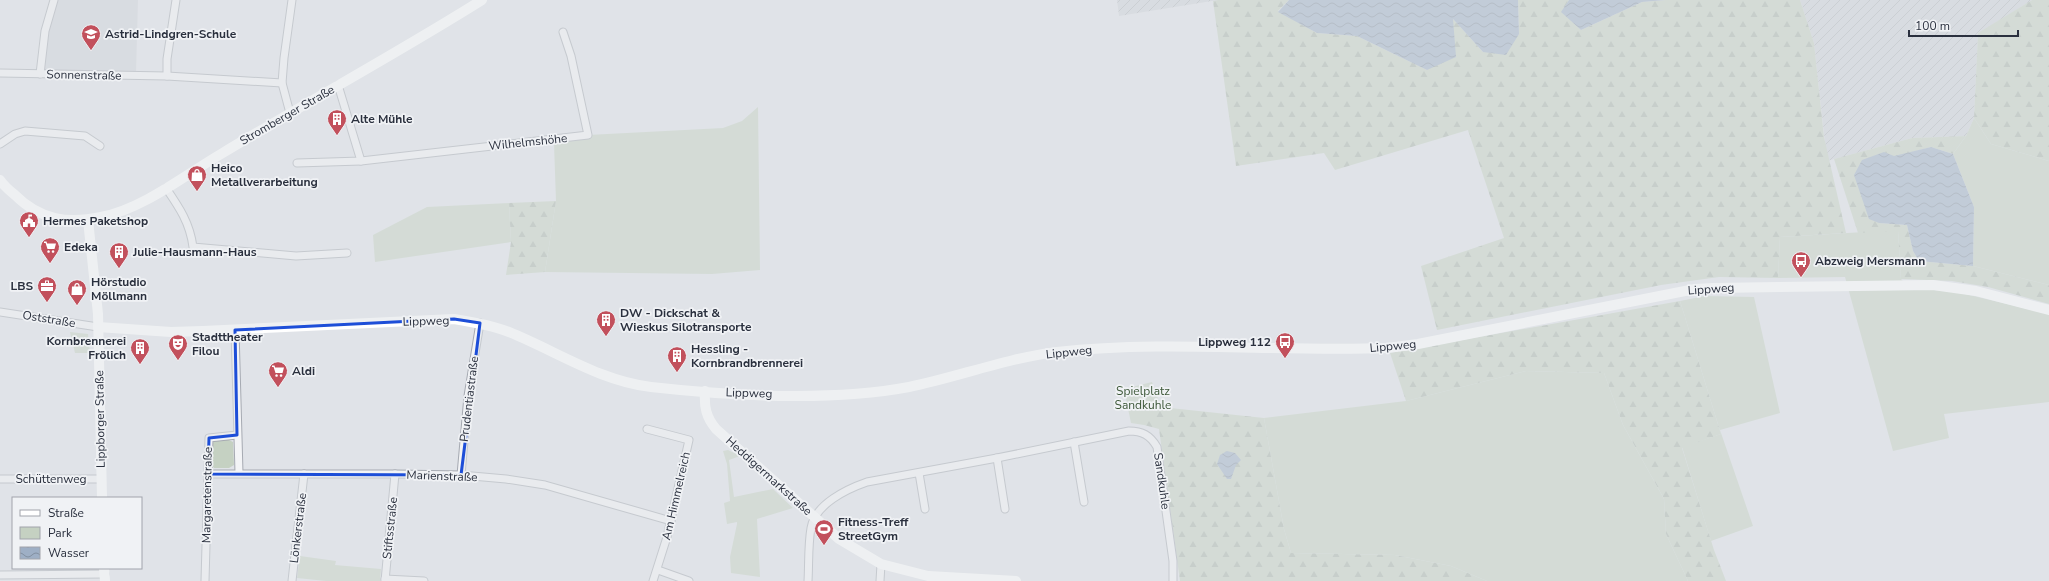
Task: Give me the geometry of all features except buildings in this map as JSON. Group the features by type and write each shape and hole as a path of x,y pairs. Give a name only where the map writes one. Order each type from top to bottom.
{"street":[{"path":"40,74 45,31 54,0"},
{"path":"167,76 167,59 176,0"},
{"path":"290,113 282,83 292,0"},
{"name":"Stromberger Straße","path":"0,180 18,199 35,212 51,219 71,221 88,220 118,212 166,188 482,0"},
{"name":"Wilhelmshöhe","path":"296,163 361,161 588,135 571,56 563,32"},
{"name":"Sonnenstraße","path":"0,73 167,76 282,83"},
{"path":"338,85 361,161"},
{"path":"0,144 15,134 25,131 85,136 100,146"},
{"path":"166,188 182,211 192,235 193,247 296,256 347,254"},
{"name":"Lippborger Straße","path":"88,220 96,280 102,497"},
{"name":"Lippweg","path":"98,326 171,332 454,320 480,323 509,332 610,378 648,386 705,391 804,395 881,391 909,386 1049,353 1123,347 1387,348 1444,339 1695,289 1933,285 1976,291 2049,310"},
{"name":"Oststraße","path":"0,312 98,326"},
{"name":"Prudentiastraße","path":"461,475 468,396 480,323"},
{"path":"235,330 239,473"},
{"name":"Heddigermarkstraße","path":"705,391 704,407 710,422 716,429 839,539 881,564 928,576 1016,581"},
{"name":"Am Himmelreich","path":"647,429 689,440 671,522 658,570 653,581"},
{"name":"Sandkuhle","path":"815,518 830,501 853,487 867,482 1138,430 1153,439 1157,447 1173,561 1172,581"},
{"name":"Margaretenstraße","path":"205,581 209,438 238,436"},
{"path":"1074,442 1084,502"},
{"path":"997,458 1005,509"},
{"path":"918,472 925,509"},
{"name":"Marienstraße","path":"208,474 461,475 506,479 545,485 671,522"},
{"name":"Lönkerstraße","path":"292,581 304,474"},
{"name":"Stiftsstraße","path":"385,580 395,474"},
{"name":"Schüttenweg","path":"0,479 101,480"},
{"path":"808,581 811,527 815,518"},
{"path":"880,581 881,564"},
{"path":"658,570 689,581"},
{"path":"0,575 104,574"},
{"path":"385,580 424,581"}],"highlighted area":[{"path":"454,319 480,323 461,475 208,474 209,438 237,435 235,330"}],"shaded area":[{"name":"Astrid-Lindgren-Schule","path":"57,0 138,0 136,73 42,72 48,29"},
{"path":"1117,0 1218,0 1119,16"},
{"path":"1800,0 2032,0 1978,34 1974,118 1966,136 1912,138 1827,161 1814,43"}],"green space":[{"path":"1289,0 1278,11 1317,33 1357,36 1427,70 1453,19 1483,52 1519,34 1518,0 1569,0 1562,12 1581,30 1642,2 1665,0 1800,0 1814,43 1824,137 1846,233 1780,237 1778,278 1719,277 1661,285 1437,330 1421,266 1504,238 1468,130 1335,170 1324,153 1236,166 1213,1"},
{"path":"2032,0 2049,0 2049,161 1991,144 1974,118 1978,33"},
{"path":"758,107 760,270 712,274 545,272 556,201 554,144 588,135 723,128 742,121"},
{"path":"1974,118 1991,144 2049,161 2049,285 1973,266 1974,207 1953,154 1966,136"},
{"path":"1966,136 1953,154 1931,147 1894,157 1879,223 1907,225 1913,251 1919,261 1973,266 2049,285 2049,304 1988,287 1952,281 1901,279 1898,231 1858,233 1834,159 1912,138"},
{"path":"556,201 545,272 506,275 511,242 509,203"},
{"path":"509,203 511,242 375,262 373,235 427,207"},
{"path":"1898,230 1901,279 1910,288 1957,292 2049,314 2049,402 1944,414 1949,438 1893,451 1845,277 1778,278 1780,237"},
{"path":"1705,296 1754,297 1780,413 1720,430 1753,526 1711,541 1682,447 1721,434 1680,301"},
{"path":"1680,301 1721,434 1682,448 1714,550 1726,581 1688,581 1666,534 1664,499 1623,425 1604,373 1526,371 1406,401 1390,353"},
{"path":"70,332 88,334 90,353 75,353"},
{"path":"1526,371 1604,373 1623,425 1664,499 1666,534 1688,581 1487,581 1451,566 1395,555 1291,553 1284,529 1264,418 1406,401"},
{"name":"Spielplatz Sandkuhle","path":"1152,382 1161,407 1144,411 1144,425 1131,423 1124,389"},
{"path":"1161,407 1264,418 1284,529 1291,553 1395,555 1451,566 1487,581 1180,581 1159,429 1144,425 1144,411"},
{"path":"227,439 233,442 234,465 229,468 214,468 212,465 212,442"},
{"path":"728,450 740,456 729,460 734,497 773,489 793,508 757,519 760,577 731,573 730,557 737,522 727,524 724,503 730,501 727,464 723,451"},
{"path":"300,556 336,561 335,565 381,569 380,581 326,581 297,578"}],"water":[{"path":"1289,0 1518,0 1519,34 1506,55 1483,52 1453,19 1456,57 1427,70 1357,36 1317,33 1278,12"},
{"path":"1569,0 1665,0 1642,2 1581,30 1561,12"},
{"path":"1931,147 1953,154 1974,207 1973,266 1919,261 1913,251 1907,225 1879,223 1869,219 1854,175 1862,160 1884,152 1894,156"},
{"path":"1227,451 1235,453 1241,460 1236,465 1231,479 1227,479 1217,464 1220,455"}],"place":[{"name":"Astrid-Lindgren-Schule","path":"91,51"},
{"name":"Alte Mühle","path":"337,136"},
{"name":"Heico Metallverarbeitung","path":"197,192"},
{"name":"Hermes Paketshop","path":"29,238"},
{"name":"Edeka","path":"50,264"},
{"name":"Julie-Hausmann-Haus","path":"119,269"},
{"name":"Abzweig Mersmann","path":"1801,278"},
{"name":"LBS","path":"47,303"},
{"name":"Hörstudio Möllmann","path":"77,306"},
{"name":"DW - Dickschat & Wieskus Silotransporte","path":"606,337"},
{"name":"Lippweg 112","path":"1285,359"},
{"name":"Stadttheater Filou","path":"178,361"},
{"name":"Kornbrennerei Frölich","path":"140,365"},
{"name":"Hessling - Kornbrandbrennerei","path":"677,373"},
{"name":"Aldi","path":"278,388"},
{"name":"Fitness-Treff StreetGym","path":"824,546"}]}
